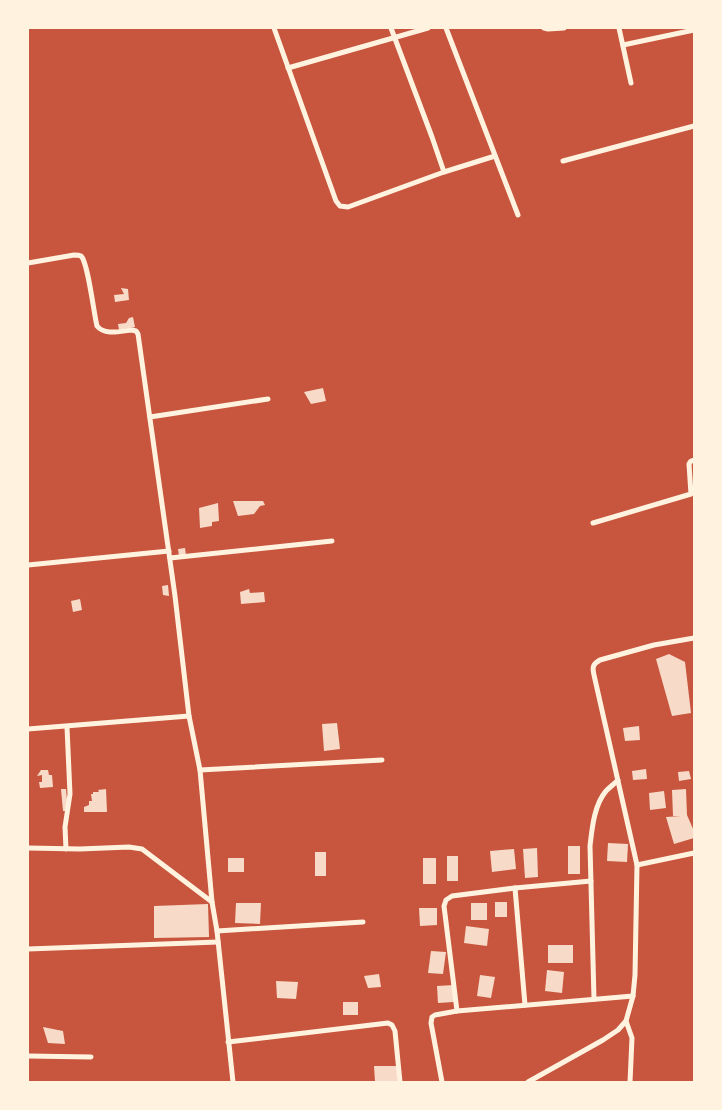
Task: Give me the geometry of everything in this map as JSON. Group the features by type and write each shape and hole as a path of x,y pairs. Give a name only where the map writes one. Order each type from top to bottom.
{"street":[{"path":"274,28 336,201 340,206 348,207 444,172 495,156"},
{"path":"391,28 444,172"},
{"path":"288,68 394,36 428,28"},
{"path":"446,28 518,215"},
{"path":"544,28 564,28"},
{"path":"619,28 631,83"},
{"path":"623,45 694,30"},
{"path":"563,161 694,126"},
{"path":"28,263 80,255 83,258 97,326 105,332 132,330 138,334 170,558 189,716 200,770 212,902 217,931 233,1082"},
{"path":"150,417 268,399"},
{"path":"593,523 691,494 689,464 694,460"},
{"path":"170,558 332,541"},
{"path":"28,565 169,551"},
{"path":"528,1082 618,1030 626,1021 633,996 637,865 592,669 594,664 600,660 654,645 694,638"},
{"path":"28,729 189,716"},
{"path":"66,849 65,827 70,794 67,727"},
{"path":"200,770 382,760"},
{"path":"594,999 590,846 592,825 604,793 618,780"},
{"path":"28,848 129,847 142,849 212,902"},
{"path":"637,865 694,853"},
{"path":"457,1011 444,906 446,900 452,896 591,881"},
{"path":"515,888 525,1005"},
{"path":"217,931 363,922"},
{"path":"28,949 218,942"},
{"path":"442,1082 431,1023 432,1017 435,1015 457,1011 633,996"},
{"path":"626,1021 632,1038 630,1082"},
{"path":"228,1042 388,1023 395,1030 400,1082"},
{"path":"28,1056 91,1056"}],"building":[{"path":"121,288 128,289 129,300 115,302 114,295 124,294"},
{"path":"133,317 135,327 119,330 118,324 126,323 129,318"},
{"path":"323,388 326,401 311,404 304,392"},
{"path":"233,501 263,501 265,505 260,506 254,514 238,516"},
{"path":"218,503 219,521 212,522 212,526 200,528 199,508"},
{"path":"185,548 186,555 179,556 178,549"},
{"path":"168,585 169,596 163,595 162,586"},
{"path":"249,589 250,593 264,592 265,602 241,604 240,592"},
{"path":"80,599 82,610 73,612 71,601"},
{"path":"669,654 685,662 691,713 672,716 656,659"},
{"path":"337,723 340,749 324,751 322,724"},
{"path":"639,726 640,740 625,741 623,728"},
{"path":"646,769 647,779 633,780 632,771"},
{"path":"41,770 48,770 49,775 52,775 53,787 40,788 39,782 42,782 42,775 37,776"},
{"path":"689,771 691,779 679,781 678,772"},
{"path":"61,789 66,789 68,811 63,811"},
{"path":"106,789 107,812 84,812 84,807 89,805 89,801 92,801 91,794 99,792 98,790"},
{"path":"686,789 687,815 694,831 694,838 674,844 666,817 681,816 673,816 672,790"},
{"path":"664,791 666,808 650,810 649,793"},
{"path":"608,843 628,844 627,862 607,861"},
{"path":"568,846 580,846 580,874 568,874"},
{"path":"537,848 538,877 525,878 523,849"},
{"path":"514,849 516,869 492,872 490,851"},
{"path":"315,852 326,852 326,876 315,876"},
{"path":"447,856 458,856 458,881 447,881"},
{"path":"228,858 244,858 244,872 228,872"},
{"path":"423,858 436,858 436,884 423,884"},
{"path":"495,902 507,902 507,917 495,917"},
{"path":"236,903 261,903 260,924 235,923"},
{"path":"471,903 487,903 487,920 471,920"},
{"path":"208,904 209,937 154,938 154,906"},
{"path":"419,908 437,908 437,925 420,926"},
{"path":"466,926 489,929 487,946 464,943"},
{"path":"548,945 573,945 573,963 548,963"},
{"path":"431,951 446,952 443,974 428,973"},
{"path":"547,970 564,972 562,993 545,991"},
{"path":"379,974 381,987 368,988 364,976"},
{"path":"480,975 495,977 491,998 477,996"},
{"path":"276,981 298,982 296,999 277,998"},
{"path":"454,985 454,1002 438,1003 437,986"},
{"path":"343,1002 358,1002 358,1015 343,1015"},
{"path":"43,1027 63,1031 65,1044 48,1043"},
{"path":"374,1066 397,1066 398,1082 375,1082"}]}
